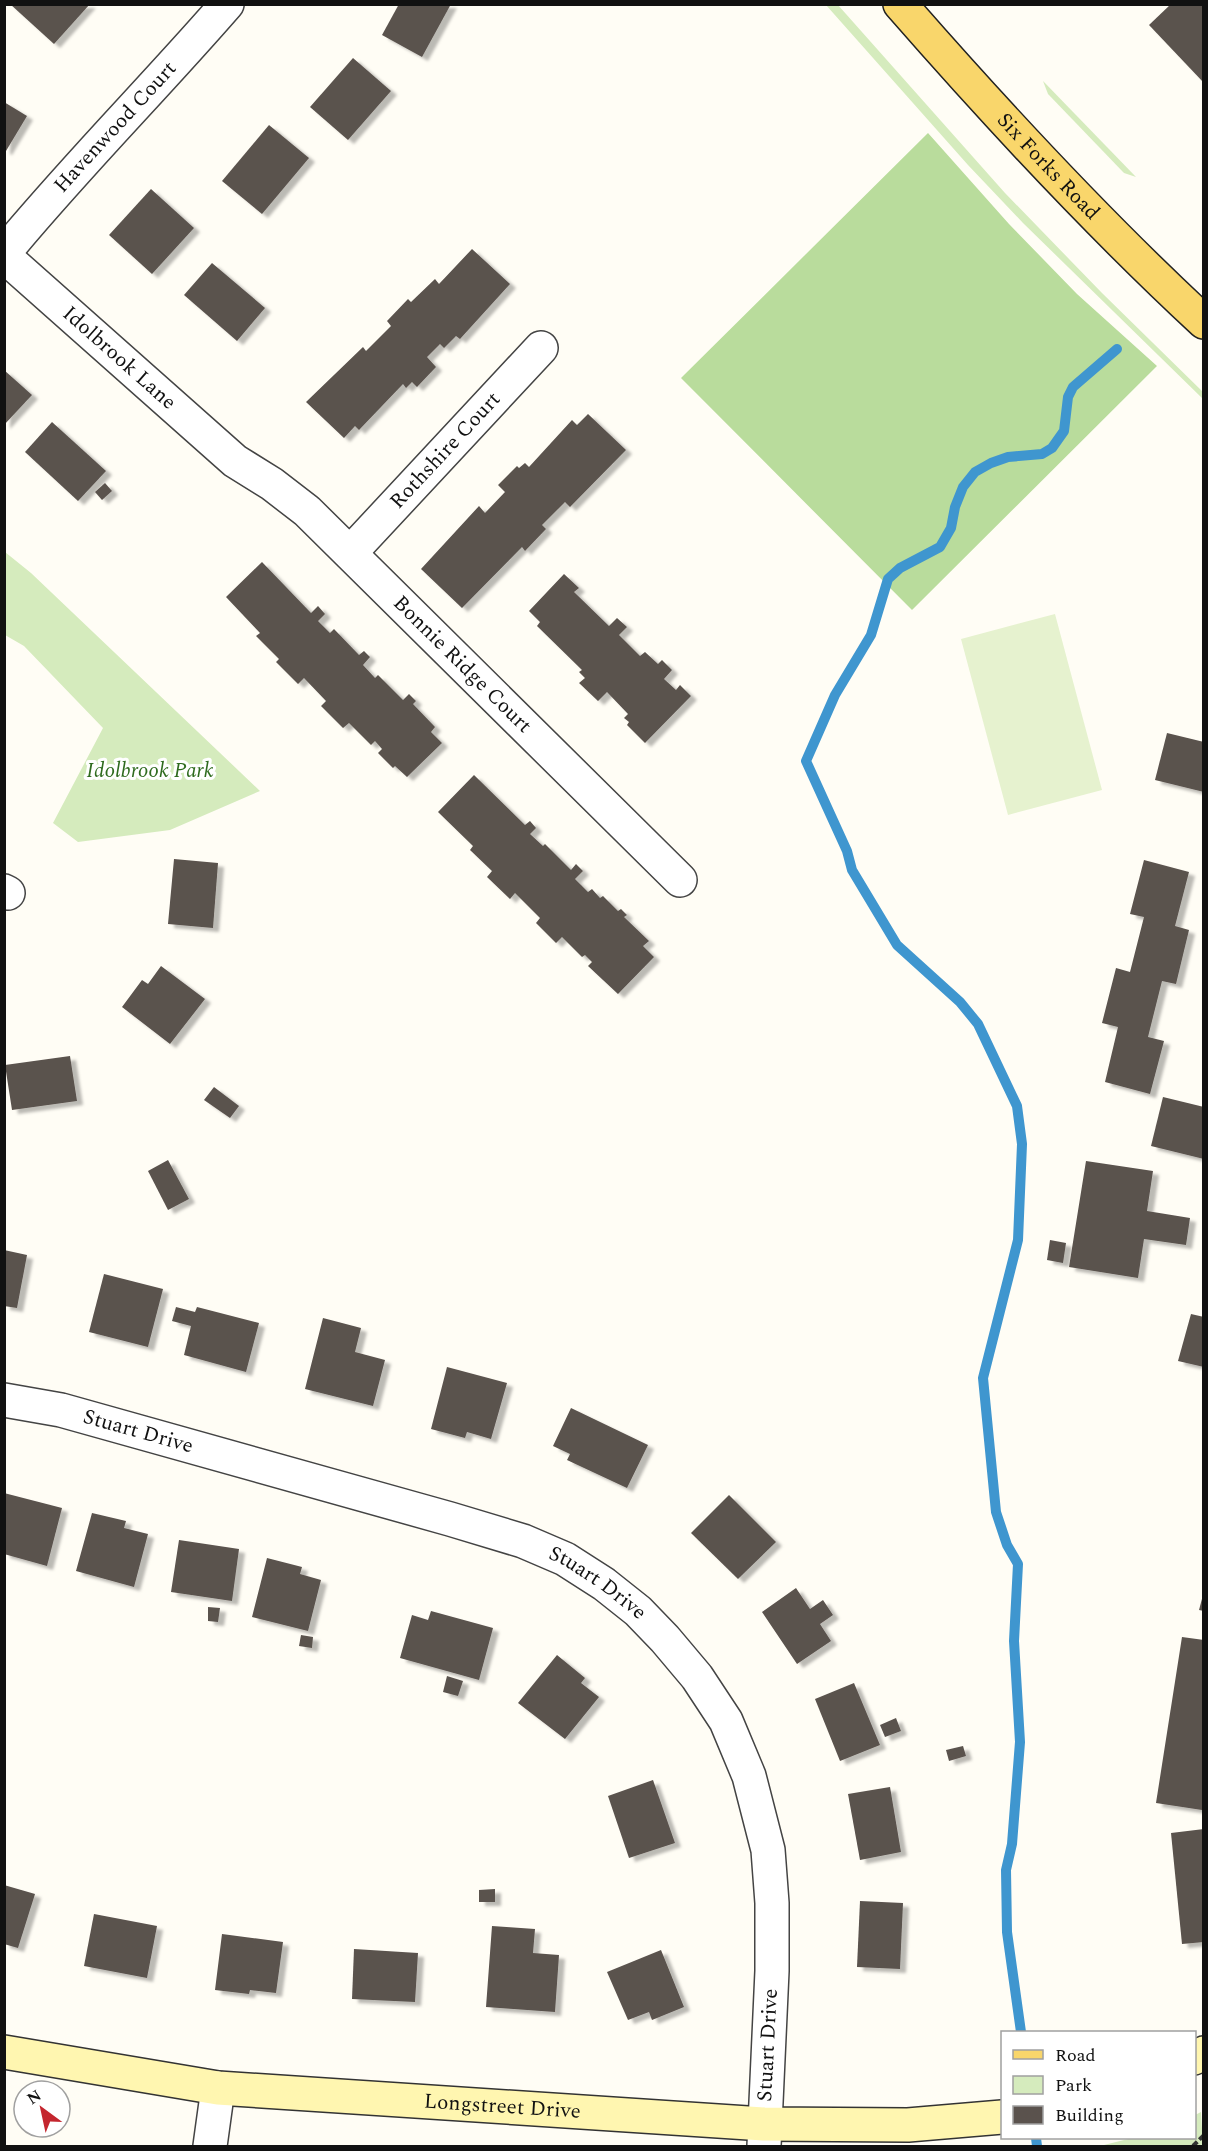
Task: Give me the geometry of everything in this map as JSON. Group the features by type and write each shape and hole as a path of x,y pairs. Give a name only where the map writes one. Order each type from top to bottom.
{"main road":[{"name":"Six Forks Road","path":"900,4 982,98 1077,198 1203,322"}],"street":[{"name":"Havenwood Court","path":"4,254 42,207 227,4"},
{"name":"Idolbrook Lane","path":"4,254 234,461"},
{"name":"Rothshire Court","path":"350,553 541,348"},
{"name":"Bonnie Ridge Court","path":"234,461 272,484 307,511 680,880"},
{"name":"Stuart Drive","path":"4,1400 61,1410 523,1541 566,1559 604,1584 638,1611 697,1677 726,1721 749,1776 768,1850 772,1903 772,1971 764,2135"},
{"name":"Longstreet Drive","path":"4,2052 218,2088 764,2135 1001,2117"},
{"path":"210,2146 218,2088"}],"path":[{"path":"1193,2146 1203,2135"}],"green space":[{"path":"826,5 838,5 1005,193 1203,392 1203,399 1023,223 968,165"},
{"path":"1043,81 1136,177 1124,173 1048,94"},
{"path":"928,133 1009,224 1077,294 1157,366 912,610 681,378"},
{"name":"Idolbrook Park","path":"5,552 31,573 260,791 170,830 78,842 53,823 103,728 24,646 5,635"},
{"path":"1055,614 1102,790 1008,815 961,639"},
{"path":"1201,2112 1203,2146 1100,2146 1128,2139 1196,2139 1196,2114"}],"building":[{"path":"10,4 90,4 54,44"},
{"path":"399,4 451,4 422,57 382,35"},
{"path":"1171,4 1204,4 1204,83 1149,25"},
{"path":"353,58 391,91 348,140 310,107"},
{"path":"4,102 27,116 6,151 4,150"},
{"path":"269,125 309,158 262,214 222,181"},
{"path":"151,189 194,228 152,274 109,235"},
{"path":"472,249 510,284 460,339 456,336 444,348 440,344 427,357 436,367 417,387 412,382 406,388 403,384 359,430 355,426 344,438 306,402 363,347 366,351 391,326 387,321 408,299 411,302 435,279 439,284"},
{"path":"212,263 265,308 237,341 184,295"},
{"path":"4,370 32,395 4,425"},
{"path":"588,414 626,450 570,507 565,502 542,525 546,529 525,551 522,547 462,608 421,569 479,506 485,513 505,492 498,485 517,466 519,468 525,463 529,467 572,420 577,425"},
{"path":"52,422 106,471 78,501 25,452"},
{"path":"105,483 112,491 102,500 95,492"},
{"path":"262,562 311,613 318,606 325,614 318,621 330,633 334,629 359,655 364,651 370,657 363,665 375,678 378,675 403,700 409,694 416,701 413,704 435,727 431,732 442,743 407,777 395,766 393,768 378,753 382,749 375,741 371,745 349,723 343,728 321,706 326,701 304,678 298,684 276,662 279,659 256,636 260,633 226,597"},
{"path":"564,574 579,588 574,592 609,626 617,618 627,627 619,635 640,656 645,652 658,664 662,660 672,670 664,679 676,690 680,685 691,696 645,743 627,725 629,722 624,718 628,714 607,692 598,701 579,683 585,678 579,672 582,670 537,626 540,622 529,611"},
{"path":"1167,733 1204,742 1204,792 1155,780"},
{"path":"474,775 525,825 530,821 536,828 530,834 543,846 545,844 571,870 576,864 583,871 575,879 588,892 592,889 618,911 621,909 627,915 624,917 649,941 643,946 654,957 618,994 588,966 592,962 585,955 582,957 562,937 556,943 536,923 540,918 515,893 510,899 487,877 492,871 470,850 473,846 438,812"},
{"path":"174,859 218,863 213,928 168,924"},
{"path":"1144,860 1189,872 1175,926 1189,930 1176,984 1162,981 1148,1037 1164,1041 1150,1094 1105,1082 1118,1027 1102,1023 1116,968 1130,972 1144,917 1130,914"},
{"path":"161,966 205,999 170,1044 122,1007 142,980 148,984"},
{"path":"70,1056 77,1101 12,1110 5,1065"},
{"path":"214,1087 239,1106 230,1118 204,1100"},
{"path":"1163,1097 1204,1107 1204,1159 1151,1146"},
{"path":"168,1160 189,1199 168,1210 148,1171"},
{"path":"1086,1161 1153,1171 1147,1211 1190,1218 1186,1245 1144,1239 1138,1278 1069,1267"},
{"path":"1050,1240 1066,1243 1063,1263 1047,1260"},
{"path":"4,1250 27,1255 17,1308 4,1306"},
{"path":"104,1274 163,1289 148,1347 89,1332"},
{"path":"176,1307 195,1312 197,1307 259,1323 246,1372 184,1355 191,1326 172,1321"},
{"path":"1191,1314 1204,1317 1204,1367 1178,1361"},
{"path":"323,1318 361,1328 355,1352 385,1360 373,1406 305,1389"},
{"path":"447,1367 507,1383 491,1439 467,1432 465,1438 431,1429"},
{"path":"571,1408 648,1445 627,1488 567,1460 570,1454 553,1446"},
{"path":"4,1493 62,1508 47,1566 4,1554"},
{"path":"729,1495 776,1542 738,1579 691,1533"},
{"path":"92,1513 126,1521 124,1528 148,1534 134,1587 76,1571"},
{"path":"179,1540 239,1549 232,1601 171,1592"},
{"path":"267,1558 302,1567 300,1574 321,1580 308,1631 252,1617"},
{"path":"796,1588 810,1609 823,1600 833,1615 820,1624 831,1641 797,1664 762,1612"},
{"path":"1204,1595 1204,1611 1199,1610"},
{"path":"208,1607 220,1608 218,1622 208,1621"},
{"path":"431,1611 493,1628 479,1680 400,1658 412,1615 428,1620"},
{"path":"301,1635 313,1637 312,1648 299,1646"},
{"path":"1182,1637 1204,1640 1204,1800 1202,1810 1156,1803"},
{"path":"557,1655 585,1678 581,1683 599,1697 565,1739 518,1703"},
{"path":"447,1676 463,1681 458,1696 443,1692"},
{"path":"854,1683 880,1745 840,1761 815,1699"},
{"path":"896,1718 901,1731 885,1737 880,1725"},
{"path":"963,1746 966,1756 949,1761 946,1750"},
{"path":"653,1780 675,1843 629,1858 608,1796"},
{"path":"890,1787 901,1852 860,1860 848,1794"},
{"path":"1204,1829 1204,1942 1182,1944 1171,1833"},
{"path":"4,1885 35,1894 18,1948 4,1944"},
{"path":"495,1889 495,1902 479,1902 479,1890"},
{"path":"860,1901 903,1903 900,1969 857,1967"},
{"path":"94,1914 157,1926 147,1978 84,1966"},
{"path":"492,1926 535,1929 533,1953 559,1955 555,2012 486,2007"},
{"path":"222,1934 283,1942 276,1993 250,1990 249,1994 215,1990"},
{"path":"354,1949 418,1953 415,2002 352,1999"},
{"path":"661,1950 684,2007 652,2020 649,2012 628,2020 607,1972"}],"waterway":[{"path":"1021,2031 1007,1932 1006,1870 1012,1844 1020,1742 1014,1641 1018,1564 1007,1545 996,1512 983,1378 1018,1240 1022,1144 1017,1106 978,1024 960,1002 897,945 852,870 847,851 806,761 835,695 871,635 888,579 900,568 940,547 951,528 955,507 963,487 975,472 1008,457 1042,454 1052,448 1064,431 1068,397 1073,387 1117,349"},
{"path":"1036,2139 1037,2146"}]}
